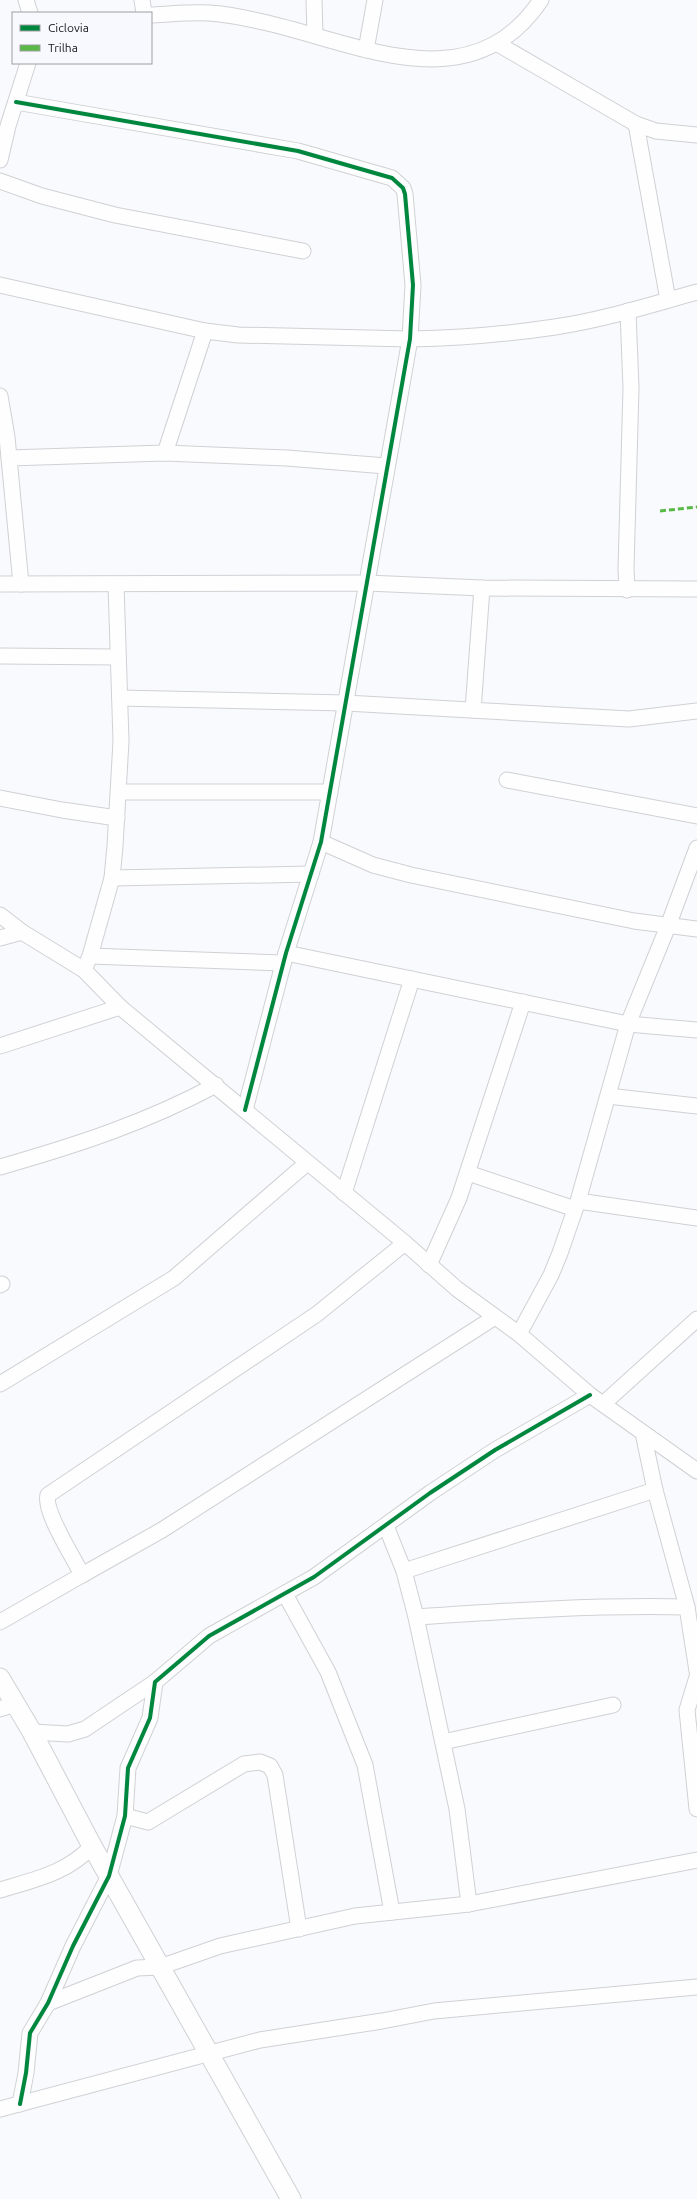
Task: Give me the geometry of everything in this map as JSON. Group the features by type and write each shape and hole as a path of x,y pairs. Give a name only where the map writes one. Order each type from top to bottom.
{"street":[{"path":"26,0 30,12"},
{"path":"142,0 144,12"},
{"path":"314,0 314,35"},
{"path":"366,50 375,0"},
{"path":"152,15 208,7 391,57 418,59 475,54 498,44 532,14 541,0"},
{"path":"498,44 636,124 656,131 697,135"},
{"path":"0,160 28,64"},
{"path":"16,102 298,151 392,178 403,188 406,204 413,285 410,339 386,466 321,842 285,958 245,1110"},
{"path":"636,124 668,300"},
{"path":"0,181 42,196 115,215 185,227 303,251"},
{"path":"0,285 205,331 238,335 410,339 555,327 628,311 697,292"},
{"path":"627,590 626,569 631,395 628,311"},
{"path":"165,452 205,331"},
{"path":"0,397 9,458 6,476 21,584"},
{"path":"9,458 165,452 287,458 386,466"},
{"path":"0,584 366,583 482,588 627,590 697,589"},
{"path":"84,970 90,956 112,878 120,792 120,698 116,584"},
{"path":"473,710 482,588"},
{"path":"0,656 118,657"},
{"path":"120,698 346,703 629,720 697,711"},
{"path":"507,780 697,816"},
{"path":"120,792 330,792"},
{"path":"0,798 39,806 117,818"},
{"path":"321,842 373,865 411,875 607,916 697,929"},
{"path":"519,1334 551,1275 576,1205 628,1024 668,926 697,848"},
{"path":"112,878 311,874"},
{"path":"0,915 22,932 84,970 120,1007 216,1085 458,1289 519,1334 590,1395 643,1433 694,1465"},
{"path":"0,938 22,932"},
{"path":"90,956 285,958 412,979 628,1024 697,1030"},
{"path":"344,1193 412,979"},
{"path":"429,1264 446,1230 468,1173 523,1002"},
{"path":"0,1046 120,1007"},
{"path":"0,1167 72,1146 134,1124 170,1109 216,1085"},
{"path":"608,1096 697,1106"},
{"path":"0,1384 174,1278 307,1163"},
{"path":"468,1173 576,1205 697,1218"},
{"path":"82,1575 51,1514 46,1501 48,1495 317,1314 405,1243"},
{"path":"0,1622 162,1530 495,1317"},
{"path":"603,1404 697,1319"},
{"path":"32,1732 68,1734 85,1729 155,1682 209,1636 314,1577 430,1493 495,1450 590,1395"},
{"path":"643,1433 655,1490 686,1607 697,1671"},
{"path":"404,1571 655,1490"},
{"path":"386,1526 404,1571 416,1617 443,1742 463,1850 469,1904"},
{"path":"285,1594 328,1672 365,1764 392,1912"},
{"path":"416,1617 574,1608 643,1606 686,1607"},
{"path":"697,1677 687,1710 697,1809"},
{"path":"0,1678 8,1706 32,1732 92,1846 291,2199"},
{"path":"20,2104 26,2073 30,2033 48,2004 73,1946 109,1876 125,1816 128,1768 150,1718 155,1682"},
{"path":"443,1742 613,1705"},
{"path":"125,1816 148,1822 244,1764 260,1762 270,1766 275,1775 299,1929"},
{"path":"0,1890 32,1881 74,1864 92,1846"},
{"path":"48,2004 137,1968 160,1967 220,1946 355,1916 469,1904 697,1860"},
{"path":"0,2109 260,2040 382,2021 434,2011 697,1987"}],"marked path":[{"path":"660,511 697,507"}],"cycle path":[{"path":"16,102 298,151 392,178 403,188 405,194 413,285 410,339 321,842 286,953 245,1110"},
{"path":"20,2104 26,2073 30,2033 48,2003 73,1946 109,1876 125,1816 128,1768 150,1718 155,1682 209,1636 314,1577 430,1493 495,1450 590,1395"}]}
